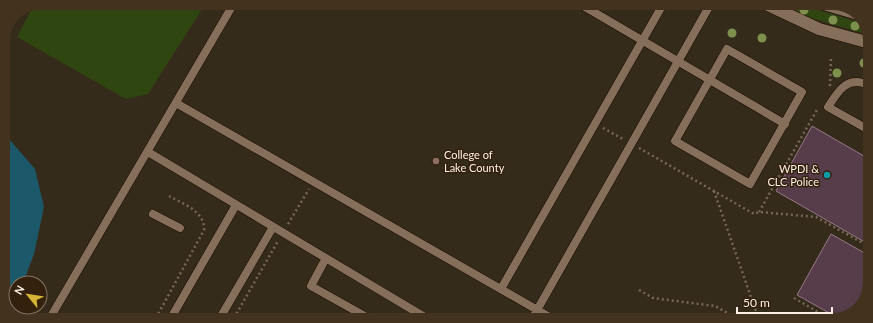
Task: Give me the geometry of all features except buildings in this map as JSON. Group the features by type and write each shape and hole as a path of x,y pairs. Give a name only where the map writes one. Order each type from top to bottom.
{"street":[{"path":"779,10 819,29 863,41"}],"lane":[{"path":"56,313 230,10"},
{"path":"590,10 785,124"},
{"path":"501,289 660,10"},
{"path":"535,313 707,10"},
{"path":"727,49 802,92 785,124 750,184 675,141 727,49"},
{"path":"863,82 850,83 839,89 828,107 863,127"},
{"path":"176,103 542,313"},
{"path":"148,152 326,258 412,313"},
{"path":"175,313 236,205"},
{"path":"153,214 180,228"},
{"path":"223,313 273,227"},
{"path":"326,258 311,286 359,313"}],"path":[{"path":"829,88 831,58"},
{"path":"759,212 822,102"},
{"path":"595,124 754,214 759,212 816,217 863,243"},
{"path":"237,313 313,182"},
{"path":"714,191 757,313"},
{"path":"159,313 204,230 204,224 198,213 169,196"},
{"path":"639,290 653,298 715,306 728,313"},
{"path":"794,298 820,313"}],"shaded area":[{"name":"College of Lake County","path":"40,10 837,10 850,15 857,22 861,29 863,38 863,287 859,298 850,308 841,312 48,313 48,275 10,275 10,40 12,29 15,23 23,15"}],"green space":[{"path":"40,10 202,10 148,94 126,99 17,37 30,12"},
{"path":"794,10 818,10 856,21 862,33 811,18"}],"water":[{"path":"10,140 35,169 44,207 34,254 26,275 10,275"}],"place":[{"name":"College of Lake County","path":"436,161"},
{"name":"WPDI & CLC Police","path":"827,175"}]}
